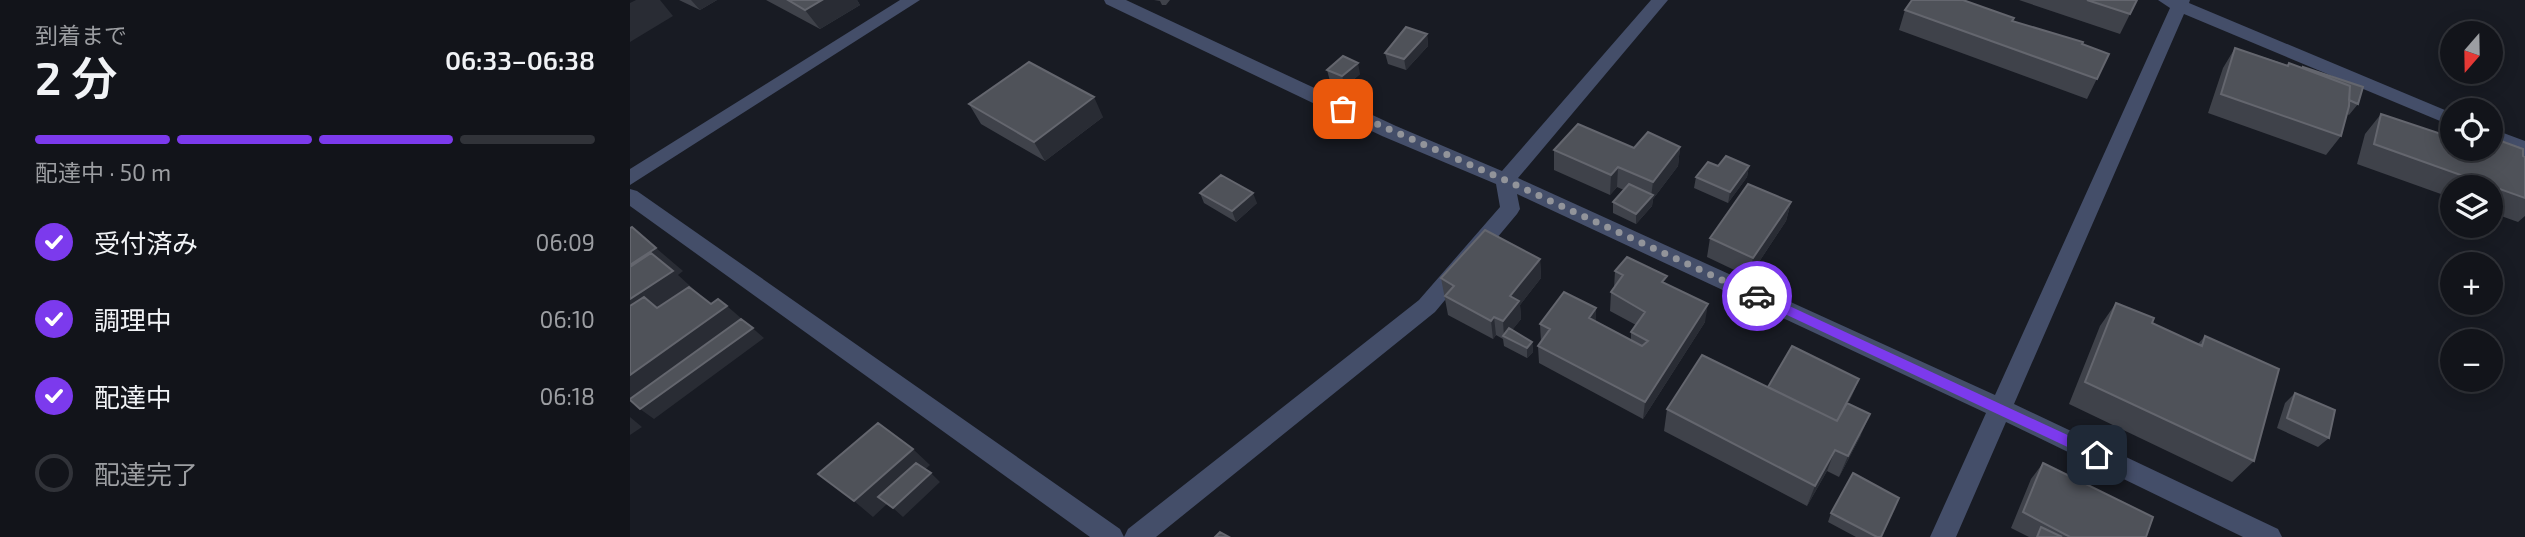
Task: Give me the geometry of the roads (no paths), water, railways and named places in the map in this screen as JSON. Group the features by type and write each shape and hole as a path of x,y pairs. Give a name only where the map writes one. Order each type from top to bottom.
{"street":[{"path":"630,178 912,0"},
{"path":"1112,0 1390,131 1505,180 1999,408 2269,537"},
{"path":"1505,180 1660,0"},
{"path":"1943,537 2176,2 2440,115"},
{"path":"2503,140 2525,149"},
{"path":"1137,537 1427,306 1510,209 1505,180"},
{"path":"630,196 1111,537"}]}
